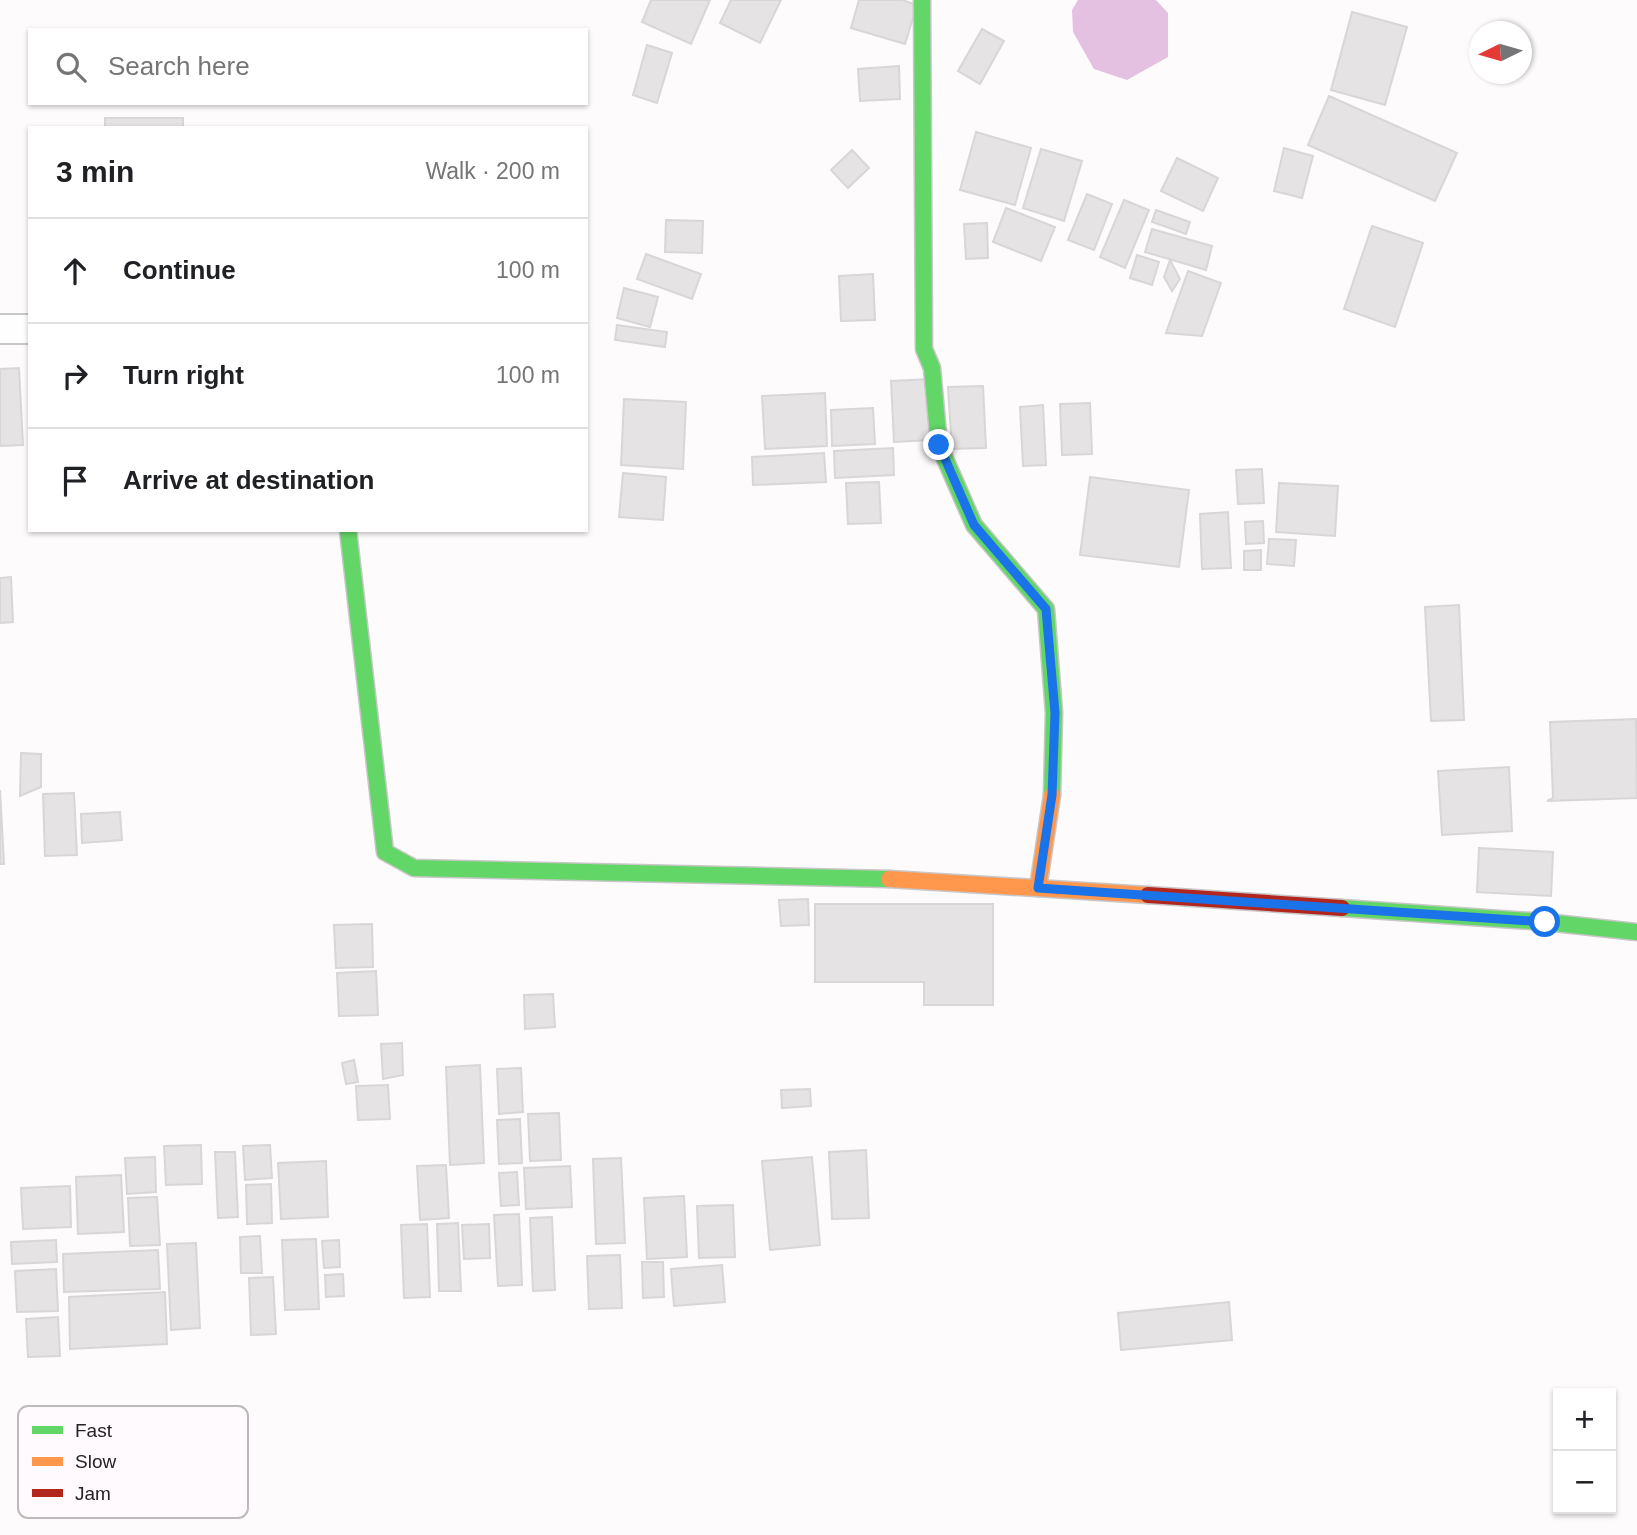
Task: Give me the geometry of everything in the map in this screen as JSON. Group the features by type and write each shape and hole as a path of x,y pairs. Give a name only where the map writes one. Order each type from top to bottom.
{"street":[{"path":"922,0 924,349 932,368 939,445 974,525 1046,609 1055,713 1052,795 1038,888"},
{"path":"0,329 28,329"},
{"path":"348,532 385,852 414,868 916,880 1545,922 1637,932"}],"shaded area":[{"path":"1078,0 1156,0 1168,13 1168,57 1127,80 1094,69 1073,32 1072,10"}],"building":[{"path":"651,0 710,0 691,44 642,22"},
{"path":"731,0 781,0 760,43 720,23"},
{"path":"859,0 902,0 917,5 905,44 851,28"},
{"path":"1352,12 1407,27 1385,105 1331,90"},
{"path":"982,29 1004,41 980,84 958,71"},
{"path":"647,45 672,53 657,103 633,95"},
{"path":"899,66 900,99 860,101 858,69"},
{"path":"1329,96 1457,153 1435,201 1308,145"},
{"path":"105,118 183,118 183,126 105,126"},
{"path":"976,132 1031,148 1015,205 960,190"},
{"path":"1284,148 1313,156 1302,198 1274,191"},
{"path":"1041,149 1082,161 1064,221 1023,208"},
{"path":"852,150 869,168 848,188 831,170"},
{"path":"1177,158 1218,178 1203,211 1161,191"},
{"path":"1087,194 1112,204 1094,250 1068,240"},
{"path":"1124,200 1149,210 1125,268 1100,257"},
{"path":"1006,208 1055,227 1041,261 993,242"},
{"path":"1156,210 1190,222 1186,234 1152,222"},
{"path":"666,220 703,221 702,253 665,252"},
{"path":"987,223 988,258 966,259 964,224"},
{"path":"1372,226 1423,243 1395,327 1344,309"},
{"path":"1152,229 1212,246 1206,270 1145,252"},
{"path":"646,254 701,274 692,299 637,279"},
{"path":"1137,255 1159,262 1152,285 1130,278"},
{"path":"1170,260 1180,279 1172,291 1164,277"},
{"path":"1188,271 1221,283 1202,336 1166,333"},
{"path":"873,274 875,320 841,321 839,276"},
{"path":"624,288 658,297 650,327 617,318"},
{"path":"617,325 667,332 665,347 615,340"},
{"path":"19,368 23,445 0,446 0,369"},
{"path":"930,379 933,440 894,442 891,381"},
{"path":"983,386 986,448 952,449 948,387"},
{"path":"825,393 827,446 765,449 762,396"},
{"path":"624,399 686,402 683,469 621,465"},
{"path":"1090,403 1092,454 1062,455 1060,404"},
{"path":"1043,405 1046,465 1023,466 1020,407"},
{"path":"873,408 875,444 832,446 831,410"},
{"path":"893,448 894,475 835,478 834,451"},
{"path":"824,453 826,482 753,485 752,457"},
{"path":"1262,469 1264,503 1238,504 1236,470"},
{"path":"623,473 666,477 663,520 619,517"},
{"path":"1090,477 1189,490 1179,567 1080,555"},
{"path":"879,482 881,523 848,524 846,483"},
{"path":"1279,483 1338,486 1335,536 1276,532"},
{"path":"1228,512 1231,568 1202,569 1200,514"},
{"path":"1263,521 1264,543 1246,544 1245,522"},
{"path":"1269,539 1296,540 1294,566 1267,564"},
{"path":"1261,550 1261,570 1244,570 1244,551"},
{"path":"11,577 13,622 0,623 0,578"},
{"path":"1459,605 1464,720 1431,721 1425,607"},
{"path":"1636,719 1637,798 1547,801 1553,798 1550,722"},
{"path":"21,753 41,754 41,787 20,796"},
{"path":"1509,767 1512,831 1442,835 1438,771"},
{"path":"0,790 4,864 0,864"},
{"path":"74,793 77,855 45,856 43,794"},
{"path":"120,812 122,840 82,843 81,814"},
{"path":"1479,848 1553,852 1551,896 1477,892"},
{"path":"808,899 809,925 781,926 779,900"},
{"path":"815,904 993,904 993,1005 924,1005 924,982 815,982"},
{"path":"372,924 373,967 336,968 334,925"},
{"path":"376,971 378,1015 339,1016 337,973"},
{"path":"553,994 555,1027 525,1029 524,995"},
{"path":"402,1043 403,1075 383,1079 381,1044"},
{"path":"354,1060 358,1082 346,1084 342,1063"},
{"path":"480,1065 484,1163 450,1165 446,1067"},
{"path":"521,1068 523,1112 499,1114 497,1069"},
{"path":"388,1085 390,1119 358,1120 356,1086"},
{"path":"810,1089 811,1106 782,1108 781,1090"},
{"path":"559,1113 561,1160 530,1161 528,1114"},
{"path":"520,1119 522,1163 499,1164 497,1120"},
{"path":"201,1145 202,1184 166,1185 164,1146"},
{"path":"270,1145 272,1178 245,1180 243,1146"},
{"path":"866,1150 869,1218 832,1219 829,1152"},
{"path":"215,1152 235,1152 238,1217 218,1218"},
{"path":"155,1157 156,1192 127,1194 125,1158"},
{"path":"812,1157 820,1245 770,1250 762,1161"},
{"path":"621,1158 625,1243 596,1244 593,1159"},
{"path":"326,1161 328,1217 281,1219 278,1163"},
{"path":"446,1165 449,1218 420,1220 417,1166"},
{"path":"570,1166 572,1207 526,1209 524,1168"},
{"path":"517,1172 519,1205 501,1206 499,1173"},
{"path":"121,1175 124,1232 78,1234 76,1177"},
{"path":"271,1184 272,1223 247,1224 246,1185"},
{"path":"70,1186 71,1227 23,1229 21,1188"},
{"path":"684,1196 687,1257 647,1259 644,1198"},
{"path":"157,1197 160,1245 130,1246 128,1198"},
{"path":"733,1205 735,1257 699,1258 697,1206"},
{"path":"519,1214 522,1285 498,1286 494,1215"},
{"path":"552,1217 555,1290 533,1291 530,1218"},
{"path":"458,1223 461,1291 439,1291 437,1224"},
{"path":"427,1224 430,1297 404,1298 401,1225"},
{"path":"489,1224 490,1258 464,1259 462,1225"},
{"path":"260,1236 262,1273 241,1273 240,1237"},
{"path":"316,1239 319,1309 285,1310 282,1240"},
{"path":"56,1240 57,1262 12,1264 11,1242"},
{"path":"339,1240 340,1267 324,1268 322,1241"},
{"path":"196,1243 200,1328 171,1330 167,1244"},
{"path":"158,1250 160,1289 64,1292 63,1254"},
{"path":"620,1255 622,1308 589,1309 587,1256"},
{"path":"642,1262 663,1262 664,1297 643,1298"},
{"path":"722,1265 725,1302 674,1306 671,1269"},
{"path":"56,1269 58,1311 17,1312 15,1271"},
{"path":"343,1274 344,1296 326,1297 325,1275"},
{"path":"273,1277 276,1334 251,1335 249,1278"},
{"path":"165,1292 167,1344 70,1349 69,1297"},
{"path":"1229,1302 1232,1340 1121,1350 1118,1313"},
{"path":"58,1317 60,1356 28,1357 26,1319"}],"traffic: fast":[{"path":"922,0 924,349 932,368 939,445 974,525 1046,609 1054,713 1052,795"},
{"path":"348,532 385,852 414,868 889,879"},
{"path":"1342,908 1545,922 1637,932"}],"traffic: slow":[{"path":"1038,888 1052,795"},
{"path":"889,879 1148,895"}],"traffic: jam":[{"path":"1148,895 1342,908"}],"route":[{"path":"939,445 974,525 1046,609 1055,713 1052,795 1038,888 1545,922"}]}
